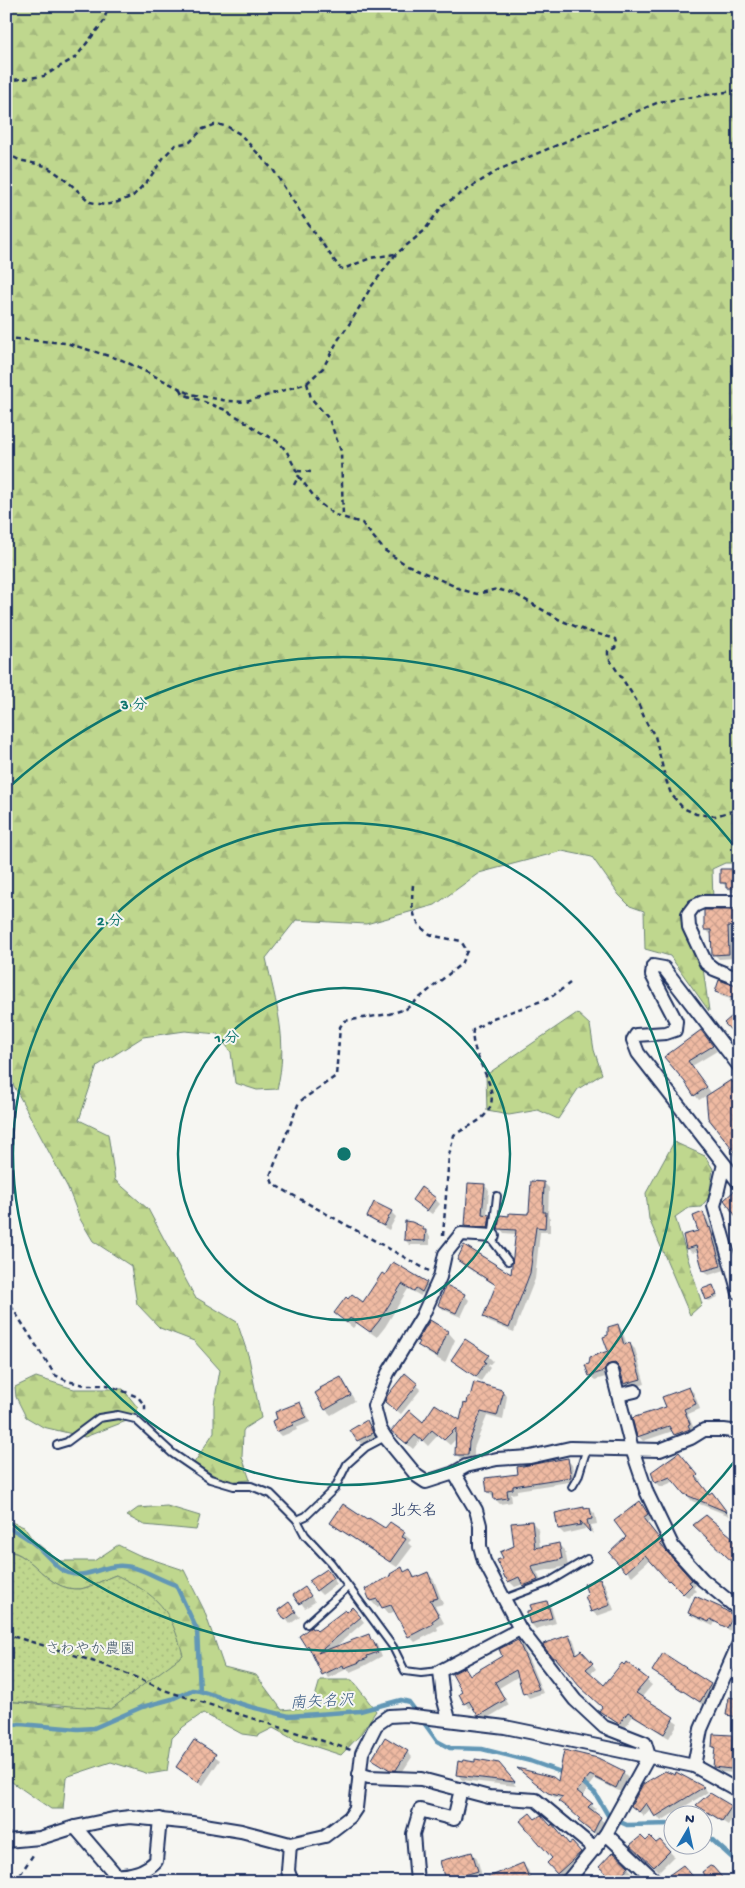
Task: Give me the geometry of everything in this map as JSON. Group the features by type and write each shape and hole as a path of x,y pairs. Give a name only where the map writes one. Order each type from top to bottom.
{"street":[{"path":"739,902 703,902 694,906 688,914 689,927 706,963 714,969 739,979"},
{"path":"739,1066 664,968 653,966 652,975 676,1022 675,1030 666,1033 636,1035 634,1040 638,1053 739,1183"},
{"path":"724,1164 714,1206 736,1275 739,1293"},
{"path":"493,1236 461,1234 445,1254 440,1276 422,1318 388,1374 374,1406 380,1429 417,1476 426,1482 454,1473 466,1466 497,1459 530,1457 570,1448 660,1450 691,1438 704,1430 739,1432"},
{"path":"612,1371 632,1449 647,1493 673,1547 703,1580 737,1608 739,1612"},
{"path":"618,1395 635,1391"},
{"path":"454,1473 476,1510 480,1525 480,1546 484,1561 520,1629 575,1700 604,1727 646,1742 649,1756 606,1834 567,1882"},
{"path":"449,1719 442,1697 440,1671 520,1629"},
{"path":"694,1766 701,1729 739,1643"},
{"path":"6,1840 40,1838 75,1827 130,1817 160,1819 241,1831 290,1844 326,1836 350,1817 356,1808 362,1753 376,1725 389,1716 406,1715 449,1719 505,1727 649,1756 694,1766 739,1791"},
{"path":"359,1774 368,1777 421,1779 489,1797 536,1800 595,1849"},
{"path":"417,1882 413,1834 420,1810 454,1819 461,1790"},
{"path":"75,1827 116,1875 126,1876 150,1867 156,1861 160,1819"},
{"path":"606,1834 657,1882"},
{"path":"290,1844 288,1871 292,1882"}],"lane":[{"path":"497,1196 492,1240 508,1261"},
{"path":"57,1445 67,1442 99,1418 118,1415 135,1419 172,1453 210,1479 234,1486 251,1486 271,1494 297,1520 305,1535 331,1563 393,1647 405,1670 421,1673 440,1671"},
{"path":"297,1520 306,1516 335,1488 347,1464 366,1447 385,1437"},
{"path":"572,1487 578,1477 587,1448"},
{"path":"504,1599 547,1584 587,1559"},
{"path":"307,1624 348,1587"},
{"path":"725,1673 739,1677"}],"path":[{"path":"6,81 44,76 76,57 104,22 108,6"},
{"path":"6,338 66,343 122,360 180,389 201,397 246,402 307,383 323,368 371,287 396,254 424,231 442,205 498,170 659,102 739,90"},
{"path":"6,153 19,160 46,166 66,179 90,202 105,205 133,196 175,145 190,142 203,129 217,124 228,127 240,134 274,170 304,218 339,267 343,269 348,268 371,258 396,254"},
{"path":"307,383 310,398 329,419 341,450 343,517"},
{"path":"180,389 183,394 223,409 278,442 287,452 299,475 319,503 335,514 362,523 384,550 405,564 477,594 497,589 515,594 560,620 584,630 616,639 615,648 608,651 608,657 638,703 647,724 655,736 671,794 683,808 696,814 715,816 739,809"},
{"path":"297,471 312,472"},
{"path":"294,485 299,475"},
{"path":"413,885 411,902 415,919 430,934 461,941 467,951 461,964 406,1009 389,1014 344,1021 340,1027 336,1076 298,1102 270,1176 273,1184 440,1276"},
{"path":"445,1254 442,1243 448,1155 454,1134 483,1117 491,1107 492,1093 472,1040 473,1030 493,1018 550,998 570,983"},
{"path":"6,1298 55,1376 67,1381 108,1385 138,1397 145,1406 142,1425"},
{"path":"6,1631 15,1637 114,1668 164,1690 362,1753"},
{"path":"15,1882 36,1850 40,1838"}],"green space":[{"path":"6,6 739,6 739,863 725,863 712,869 713,901 690,913 702,961 709,1011 670,956 645,949 644,911 630,906 619,895 592,857 562,851 479,873 435,905 366,924 296,920 266,958 280,1023 282,1055 277,1089 257,1090 235,1083 231,1052 218,1034 185,1031 143,1037 97,1066 79,1120 108,1134 115,1180 148,1209 195,1297 237,1322 249,1358 261,1418 243,1431 242,1457 250,1480 225,1482 194,1463 214,1432 214,1404 220,1370 194,1341 160,1328 137,1304 131,1266 93,1241 80,1219 68,1188 6,1071"},
{"path":"577,1013 590,1025 594,1050 602,1074 578,1089 558,1119 538,1110 509,1115 487,1111 486,1075"},
{"path":"674,1142 705,1156 713,1169 709,1197 701,1207 688,1208 675,1217 702,1304 690,1315 649,1219 646,1193"},
{"path":"36,1377 74,1389 123,1389 138,1408 129,1420 85,1437 43,1427 26,1417 16,1397 15,1387"},
{"path":"167,1506 200,1516 196,1530 144,1525 127,1516 138,1508"},
{"path":"6,1520 24,1527 33,1540 59,1561 94,1561 118,1545 139,1555 184,1570 204,1610 224,1667 256,1675 282,1710 312,1707 320,1680 352,1680 376,1711 360,1735 341,1755 295,1740 273,1728 257,1736 242,1734 203,1713 183,1727 172,1738 167,1771 149,1774 111,1762 66,1777 63,1809 51,1809 6,1778 6,1701 64,1707 116,1575 80,1589 68,1588 58,1584 49,1579 25,1558 6,1550"},
{"name":"さわやか農園","path":"6,1551 16,1553 25,1558 49,1578 68,1588 84,1588 116,1575 143,1590 161,1605 173,1626 183,1655 111,1709 6,1701"}],"building":[{"path":"720,869 739,869 739,888 726,888 726,883 720,883"},
{"path":"704,910 739,910 739,928 728,926 729,954 712,955 711,930 704,930"},
{"path":"719,980 739,987 739,1000 715,992"},
{"path":"739,1010 739,1039 724,1023"},
{"path":"701,1030 713,1046 688,1061 707,1087 694,1096 664,1057"},
{"path":"731,1080 733,1083 739,1080 739,1157 708,1118 706,1096"},
{"path":"531,1181 544,1182 543,1212 546,1212 545,1228 536,1227 530,1273 509,1328 483,1317 496,1285 457,1260 464,1245 511,1274 516,1230 498,1229 500,1215 509,1216 509,1213 528,1214"},
{"path":"468,1183 485,1184 482,1214 490,1215 488,1228 465,1226"},
{"path":"421,1187 436,1198 427,1211 412,1200"},
{"path":"735,1190 739,1191 739,1220 724,1200"},
{"path":"374,1202 392,1211 384,1226 367,1217"},
{"path":"703,1212 710,1227 721,1266 703,1271 696,1246 686,1249 683,1235 698,1231 693,1216"},
{"path":"405,1221 412,1222 426,1230 425,1241 404,1240"},
{"path":"393,1262 427,1282 422,1292 416,1288 414,1291 402,1284 370,1332 350,1318 347,1323 334,1313 346,1297 348,1299 352,1294 363,1302 382,1273 385,1275"},
{"path":"446,1285 465,1294 456,1313 438,1305"},
{"path":"713,1285 717,1295 706,1300 702,1289"},
{"path":"430,1320 448,1331 437,1357 417,1345 419,1342 417,1341"},
{"path":"618,1324 624,1345 630,1343 641,1379 624,1384 620,1369 615,1363 607,1365 604,1371 589,1376 585,1365 589,1364 590,1357 608,1351 603,1337 608,1335 608,1327"},
{"path":"465,1339 489,1355 476,1377 451,1360"},
{"path":"405,1373 418,1384 396,1411 385,1402 387,1396"},
{"path":"341,1377 351,1395 325,1410 315,1393 320,1388"},
{"path":"474,1382 502,1390 503,1394 497,1416 481,1412 469,1442 468,1455 455,1455 456,1428 444,1440 432,1430 422,1441 415,1435 407,1444 391,1431 409,1410 423,1422 435,1404 460,1420 464,1403 467,1404"},
{"path":"689,1387 696,1404 684,1409 690,1429 674,1435 669,1426 637,1437 632,1418 666,1407 662,1397"},
{"path":"300,1402 306,1417 276,1432 272,1421 277,1419 275,1412"},
{"path":"367,1420 373,1433 357,1441 350,1430"},
{"path":"679,1452 698,1475 696,1477 709,1494 712,1492 727,1512 684,1494 670,1477 655,1483 651,1472"},
{"path":"568,1458 571,1477 513,1486 513,1489 507,1490 508,1498 494,1500 493,1492 487,1492 485,1478 518,1474 517,1467"},
{"path":"640,1501 648,1514 643,1518 662,1542 660,1544 692,1580 689,1582 692,1585 683,1594 668,1581 645,1555 626,1572 609,1553 626,1537 614,1521"},
{"path":"343,1504 367,1520 369,1518 385,1528 390,1522 405,1532 402,1537 406,1539 390,1562 330,1523"},
{"path":"584,1507 584,1509 590,1508 592,1519 587,1520 590,1532 580,1521 581,1525 558,1529 555,1513"},
{"path":"706,1515 732,1537 731,1539 739,1546 739,1568 693,1525"},
{"path":"532,1521 535,1548 559,1543 562,1559 531,1566 538,1580 523,1586 519,1577 508,1582 497,1560 503,1558 500,1552 514,1546 511,1523"},
{"path":"402,1567 404,1572 410,1569 414,1578 428,1572 438,1598 430,1600 439,1616 432,1621 433,1624 408,1637 391,1605 382,1608 377,1599 370,1601 365,1589 391,1576 390,1574"},
{"path":"327,1569 333,1578 316,1591 309,1581"},
{"path":"600,1578 610,1605 591,1612 585,1596 588,1595 584,1584"},
{"path":"305,1587 311,1596 299,1604 293,1595"},
{"path":"695,1596 731,1614 733,1617 727,1628 710,1619 709,1622 688,1613"},
{"path":"547,1601 552,1618 530,1624 527,1611 532,1610 530,1605"},
{"path":"289,1602 296,1612 285,1620 278,1610"},
{"path":"352,1607 361,1617 318,1653 369,1634 378,1652 367,1656 368,1658 360,1662 344,1668 343,1665 322,1675 308,1645 306,1647 299,1636 311,1627 317,1631"},
{"path":"569,1635 576,1654 581,1650 593,1663 586,1669 604,1685 622,1663 624,1665 626,1662 648,1679 636,1693 674,1717 664,1734 628,1712 619,1724 599,1711 602,1707 579,1686 556,1658 553,1658 544,1647 543,1644"},
{"path":"518,1640 539,1689 523,1694 516,1670 495,1682 505,1700 478,1716 469,1701 464,1704 459,1694 462,1692 452,1674 465,1667 470,1675 502,1656 499,1649"},
{"path":"663,1653 711,1684 700,1702 652,1671"},
{"path":"729,1697 739,1699 739,1717 726,1715"},
{"path":"713,1734 732,1735 731,1769 713,1767 715,1747 712,1747"},
{"path":"385,1737 408,1751 396,1770 390,1770 372,1759"},
{"path":"194,1740 216,1754 198,1782 176,1767"},
{"path":"564,1750 598,1758 624,1771 616,1788 590,1775 577,1791 593,1804 588,1807 601,1817 593,1833 578,1821 580,1819 558,1801 563,1797 548,1793 517,1768 553,1777 558,1781"},
{"path":"475,1759 499,1763 515,1782 456,1775 458,1761 475,1762"},
{"path":"665,1771 675,1775 676,1772 704,1787 673,1806 662,1806 662,1813 655,1817 646,1803 639,1812 631,1806 643,1784"},
{"path":"710,1793 732,1806 722,1821 712,1815 712,1806 696,1805"},
{"path":"530,1813 535,1819 541,1815 551,1826 552,1824 569,1844 572,1842 581,1852 557,1874 547,1863 552,1858 520,1821"},
{"path":"641,1836 646,1841 650,1837 656,1843 660,1840 662,1842 662,1856 665,1856 654,1867 630,1845"},
{"path":"472,1852 478,1871 445,1881 440,1861"},
{"path":"613,1852 629,1867 616,1882 599,1867"},
{"path":"523,1863 531,1882 479,1882 479,1881"},
{"path":"683,1865 698,1882 675,1882 669,1875"},
{"path":"710,1866 726,1882 708,1882 702,1872"}],"waterway":[{"name":"南矢名沢","path":"6,1527 28,1539 65,1572 80,1575 111,1567 124,1566 132,1567 176,1585 197,1630 200,1691 251,1707 289,1716 360,1711 401,1700 409,1702 418,1714"},
{"path":"6,1726 20,1724 78,1729 94,1728 142,1707 172,1699 192,1690 200,1691"},
{"name":"南矢名沢","path":"422,1720 437,1741 450,1748 482,1749 530,1761 564,1773"},
{"name":"南矢名沢","path":"580,1780 595,1793 609,1817 627,1825 662,1824"},
{"name":"南矢名沢","path":"712,1840 739,1864"}],"district":[{"name":"北矢名","path":"414,1509"}]}
